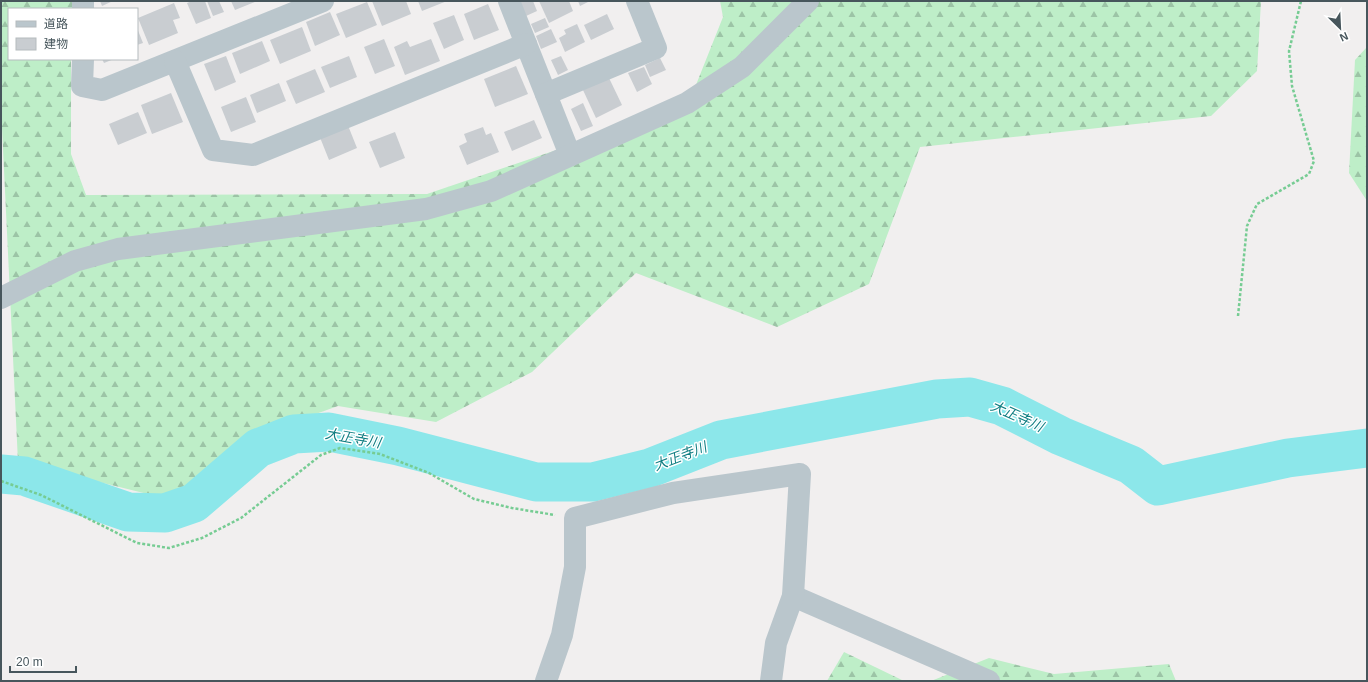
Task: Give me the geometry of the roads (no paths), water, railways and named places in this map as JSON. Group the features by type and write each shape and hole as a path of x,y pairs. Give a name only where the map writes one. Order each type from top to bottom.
{"street":[{"path":"82,60 82,86 102,90 323,1"},
{"path":"509,1 570,155"},
{"path":"546,94 656,48 637,1"},
{"path":"1,298 75,261 118,249 426,209 491,191 687,102 699,95 742,67 808,1"},
{"path":"175,61 213,150 252,155 526,44"},
{"path":"546,681 562,635 573,574 575,518 673,493 800,474 793,596 776,643 771,681"},
{"path":"793,596 989,681"}],"waterway":[{"name":"大正寺川","path":"1,474 24,476 128,512 165,513 194,503 258,448 294,434 329,432 398,446 536,482 593,482 650,468 721,440 937,399 970,397 1002,406 1061,436 1131,465 1158,486 1288,458 1367,448"}]}
